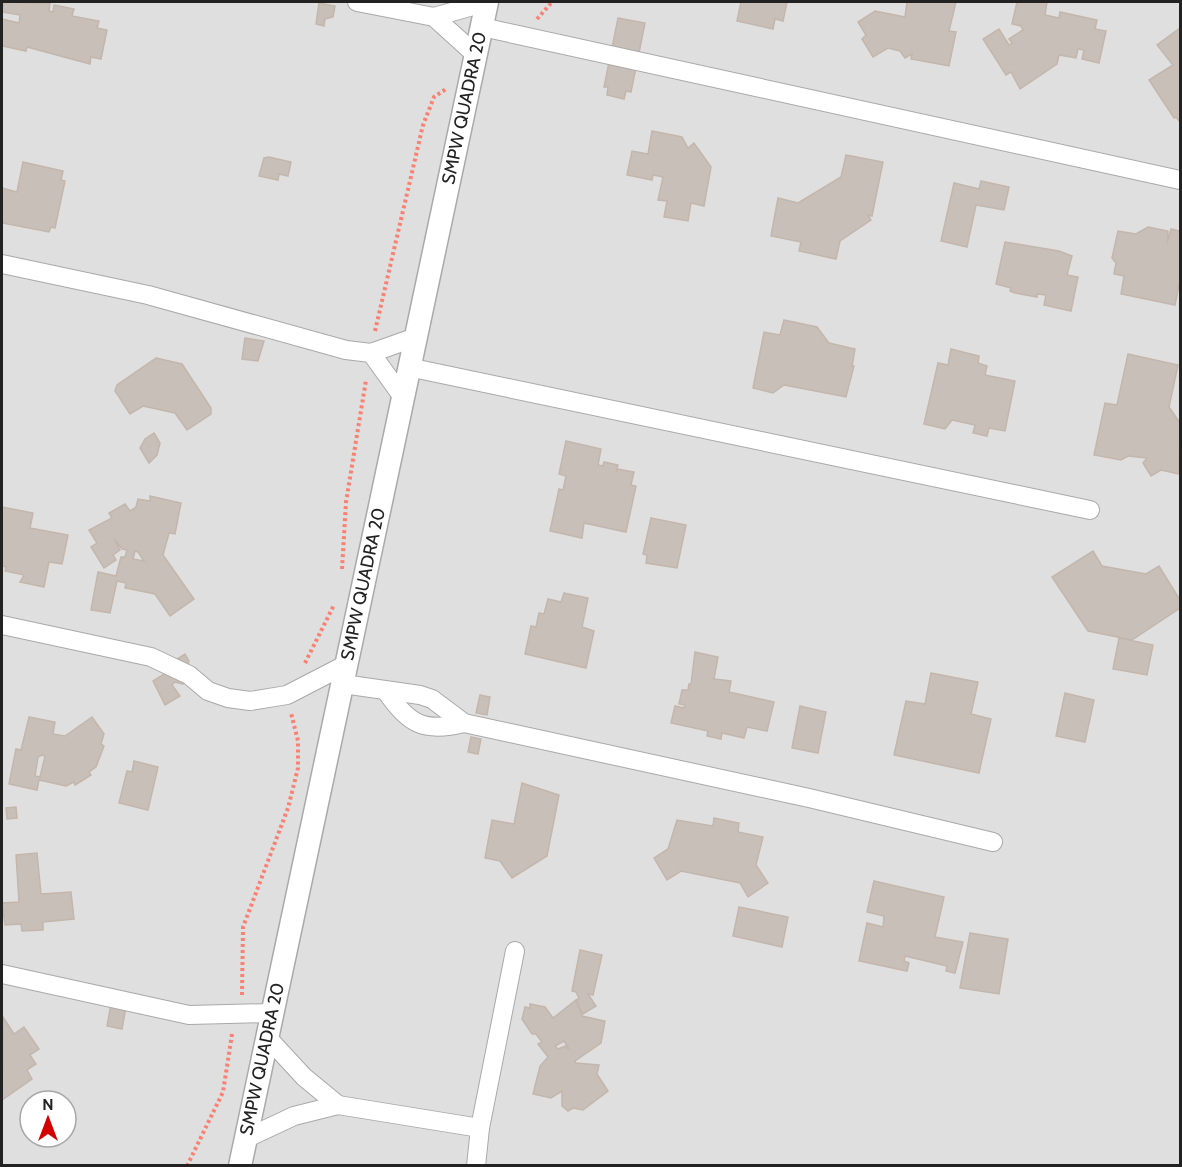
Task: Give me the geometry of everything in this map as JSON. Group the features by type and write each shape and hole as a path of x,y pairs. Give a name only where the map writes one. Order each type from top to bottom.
{"street":[{"path":"357,2 434,17 487,2"},
{"name":"SMPW QUADRA 20","path":"240,1166 487,2"},
{"path":"434,17 474,63"},
{"path":"482,27 1180,180"},
{"path":"2,264 148,295 346,350 371,353 416,337"},
{"path":"371,353 402,396"},
{"path":"408,367 1090,510"},
{"path":"2,625 151,657 189,675 208,691 228,698 250,701 287,695 345,674 386,691 432,699 464,723"},
{"path":"386,691 413,722 436,726 464,723 809,798 993,842"},
{"path":"476,1166 480,1128 515,951"},
{"path":"2,974 168,1012 189,1015 271,1013"},
{"path":"267,1037 304,1077 338,1105"},
{"path":"245,1139 294,1116 338,1105 480,1128"}],"path":[{"path":"521,37 552,2"},
{"path":"341,579 346,502 371,353 423,125 434,97 474,63"},
{"path":"187,1166 223,1092 236,1014 244,990 243,927 288,808 298,768 298,741 287,695 331,615 336,597"}],"shaded area":[{"path":"2,2 1180,2 1180,1165 2,1166"}],"building":[{"path":"4,2 50,3 49,11 53,12 54,5 74,9 72,16 99,21 97,28 107,30 101,59 91,57 90,64 27,47 26,51 2,46 2,19 19,23 20,15 2,12"},
{"path":"741,2 787,2 783,21 775,19 773,29 737,21"},
{"path":"907,2 956,2 949,31 956,32 949,66 911,59 912,54 905,58 900,51 888,48 873,57 862,39 866,35 858,22 875,11 905,17"},
{"path":"1017,2 1047,2 1045,15 1059,18 1060,12 1097,20 1095,29 1106,31 1099,63 1082,59 1084,50 1078,49 1076,58 1059,55 1057,64 1020,89 1011,72 1006,75 983,39 999,29 1009,45 1012,43 1009,39 1023,30 1021,26 1012,24"},
{"path":"319,3 335,6 333,17 325,19 324,26 316,24"},
{"path":"618,18 645,23 631,92 626,91 624,99 607,95 608,87 604,87"},
{"path":"1180,28 1180,122 1176,117 1174,118 1149,80 1173,65 1157,45"},
{"path":"652,131 682,137 688,148 694,143 711,167 704,206 691,203 688,221 664,217 667,201 658,200 663,177 653,175 652,180 627,175 632,151 648,154"},
{"path":"846,155 883,162 872,216 868,215 871,220 840,241 836,259 799,251 801,242 771,236 778,198 798,203 841,177"},
{"path":"264,158 291,162 288,176 279,174 278,180 259,176"},
{"path":"23,162 63,171 61,180 65,181 55,228 51,227 49,232 2,223 2,188 17,192"},
{"path":"981,181 1009,187 1004,210 976,205 967,247 941,241 954,183 979,189"},
{"path":"1148,227 1168,231 1167,243 1171,229 1180,231 1180,280 1175,305 1121,294 1124,276 1114,274 1116,263 1112,258 1118,231 1136,234"},
{"path":"1005,242 1059,251 1072,256 1067,275 1078,277 1071,311 1044,305 1046,295 1037,294 1037,297 1015,293 1010,291 1011,288 996,284"},
{"path":"784,320 817,327 829,343 855,349 852,366 854,366 846,397 784,385 773,393 753,388 764,332 780,335"},
{"path":"245,338 264,341 258,361 242,359"},
{"path":"951,349 979,356 978,363 987,366 985,375 1015,381 1005,431 989,428 987,436 973,433 975,425 952,420 945,429 924,424 938,363 948,365"},
{"path":"1128,354 1178,365 1169,407 1180,423 1179,474 1161,470 1151,476 1143,463 1147,458 1128,456 1121,460 1094,455 1105,403 1117,405"},
{"path":"156,358 182,364 211,408 211,414 187,430 175,413 143,406 130,414 115,391 117,385"},
{"path":"154,433 160,443 157,455 149,463 140,448 145,439"},
{"path":"566,441 601,449 598,465 603,466 604,462 618,465 616,472 618,469 634,472 631,485 636,486 626,532 584,523 582,538 550,531 559,489 563,490 566,476 559,474"},
{"path":"150,496 181,503 175,534 169,533 163,555 194,599 170,616 155,594 125,588 126,583 117,581 110,613 91,610 98,572 116,576 121,557 125,557 127,550 122,549 114,539 120,550 113,555 116,560 104,568 91,547 97,543 89,530 112,518 109,513 125,504 130,511 136,507 138,499 150,501","holes":["135,551 144,561 133,559"]},
{"path":"2,507 33,513 30,528 68,535 62,564 49,562 44,587 20,582 24,575 5,571 6,567 2,566"},
{"path":"651,518 686,525 677,568 646,563 647,555 643,554"},
{"path":"1093,551 1102,566 1146,574 1159,566 1180,600 1180,608 1132,640 1088,631 1052,577"},
{"path":"564,593 588,598 582,627 594,631 586,668 525,654 531,626 536,627 539,613 544,614 548,599 561,602"},
{"path":"1119,638 1153,645 1147,675 1113,669"},
{"path":"695,652 718,657 714,679 731,681 729,692 774,702 767,731 747,727 744,738 722,733 721,739 707,736 708,731 671,723 675,706 684,708 685,705 679,704 682,690 688,690 691,684"},
{"path":"185,654 189,661 183,684 175,682 172,685 180,696 165,705 153,681 166,673 163,668"},
{"path":"931,673 978,682 971,714 991,719 979,773 894,755 906,701 925,704"},
{"path":"1065,693 1094,700 1085,742 1056,736"},
{"path":"480,695 490,697 487,715 476,713"},
{"path":"800,706 826,712 818,753 792,748"},
{"path":"29,717 55,722 53,734 65,736 92,717 104,734 101,744 104,746 96,767 89,772 91,775 75,785 74,782 66,786 39,780 37,790 9,784 16,749 21,750","holes":["45,756 40,777 35,776 38,757"]},
{"path":"471,737 481,739 478,754 468,752"},
{"path":"134,761 158,767 148,810 119,803 127,771 132,772"},
{"path":"522,783 559,795 547,856 512,878 500,861 485,858 492,820 514,824"},
{"path":"16,807 17,818 7,819 6,808"},
{"path":"714,818 739,823 738,832 763,837 756,865 768,883 748,897 740,883 681,871 667,880 654,858 668,849 677,820 713,826"},
{"path":"37,853 41,894 71,892 74,919 43,922 43,930 22,931 21,924 5,925 2,903 19,902 16,855"},
{"path":"874,881 944,897 935,937 963,942 955,973 946,971 947,966 905,956 904,961 909,963 907,971 859,961 867,923 883,927 884,916 867,912"},
{"path":"739,907 788,917 782,947 733,936"},
{"path":"970,933 1008,939 999,994 960,988"},
{"path":"580,950 602,955 593,995 588,994 596,1006 583,1014 575,1001 579,998 576,992 572,991"},
{"path":"576,1000 582,1016 605,1021 601,1043 575,1061 576,1063 599,1065 597,1074 608,1091 583,1110 573,1108 568,1111 562,1106 562,1091 551,1098 533,1094 540,1066 548,1057 538,1044 542,1042 536,1034 532,1034 522,1019 525,1007 530,1008 530,1004 545,1007 553,1018","holes":["564,1041 569,1049 565,1046 558,1049 555,1046"]},
{"path":"111,1004 126,1007 122,1029 107,1026"},
{"path":"3,1017 14,1034 24,1027 39,1049 30,1055 36,1064 27,1070 32,1079 2,1100"}]}
